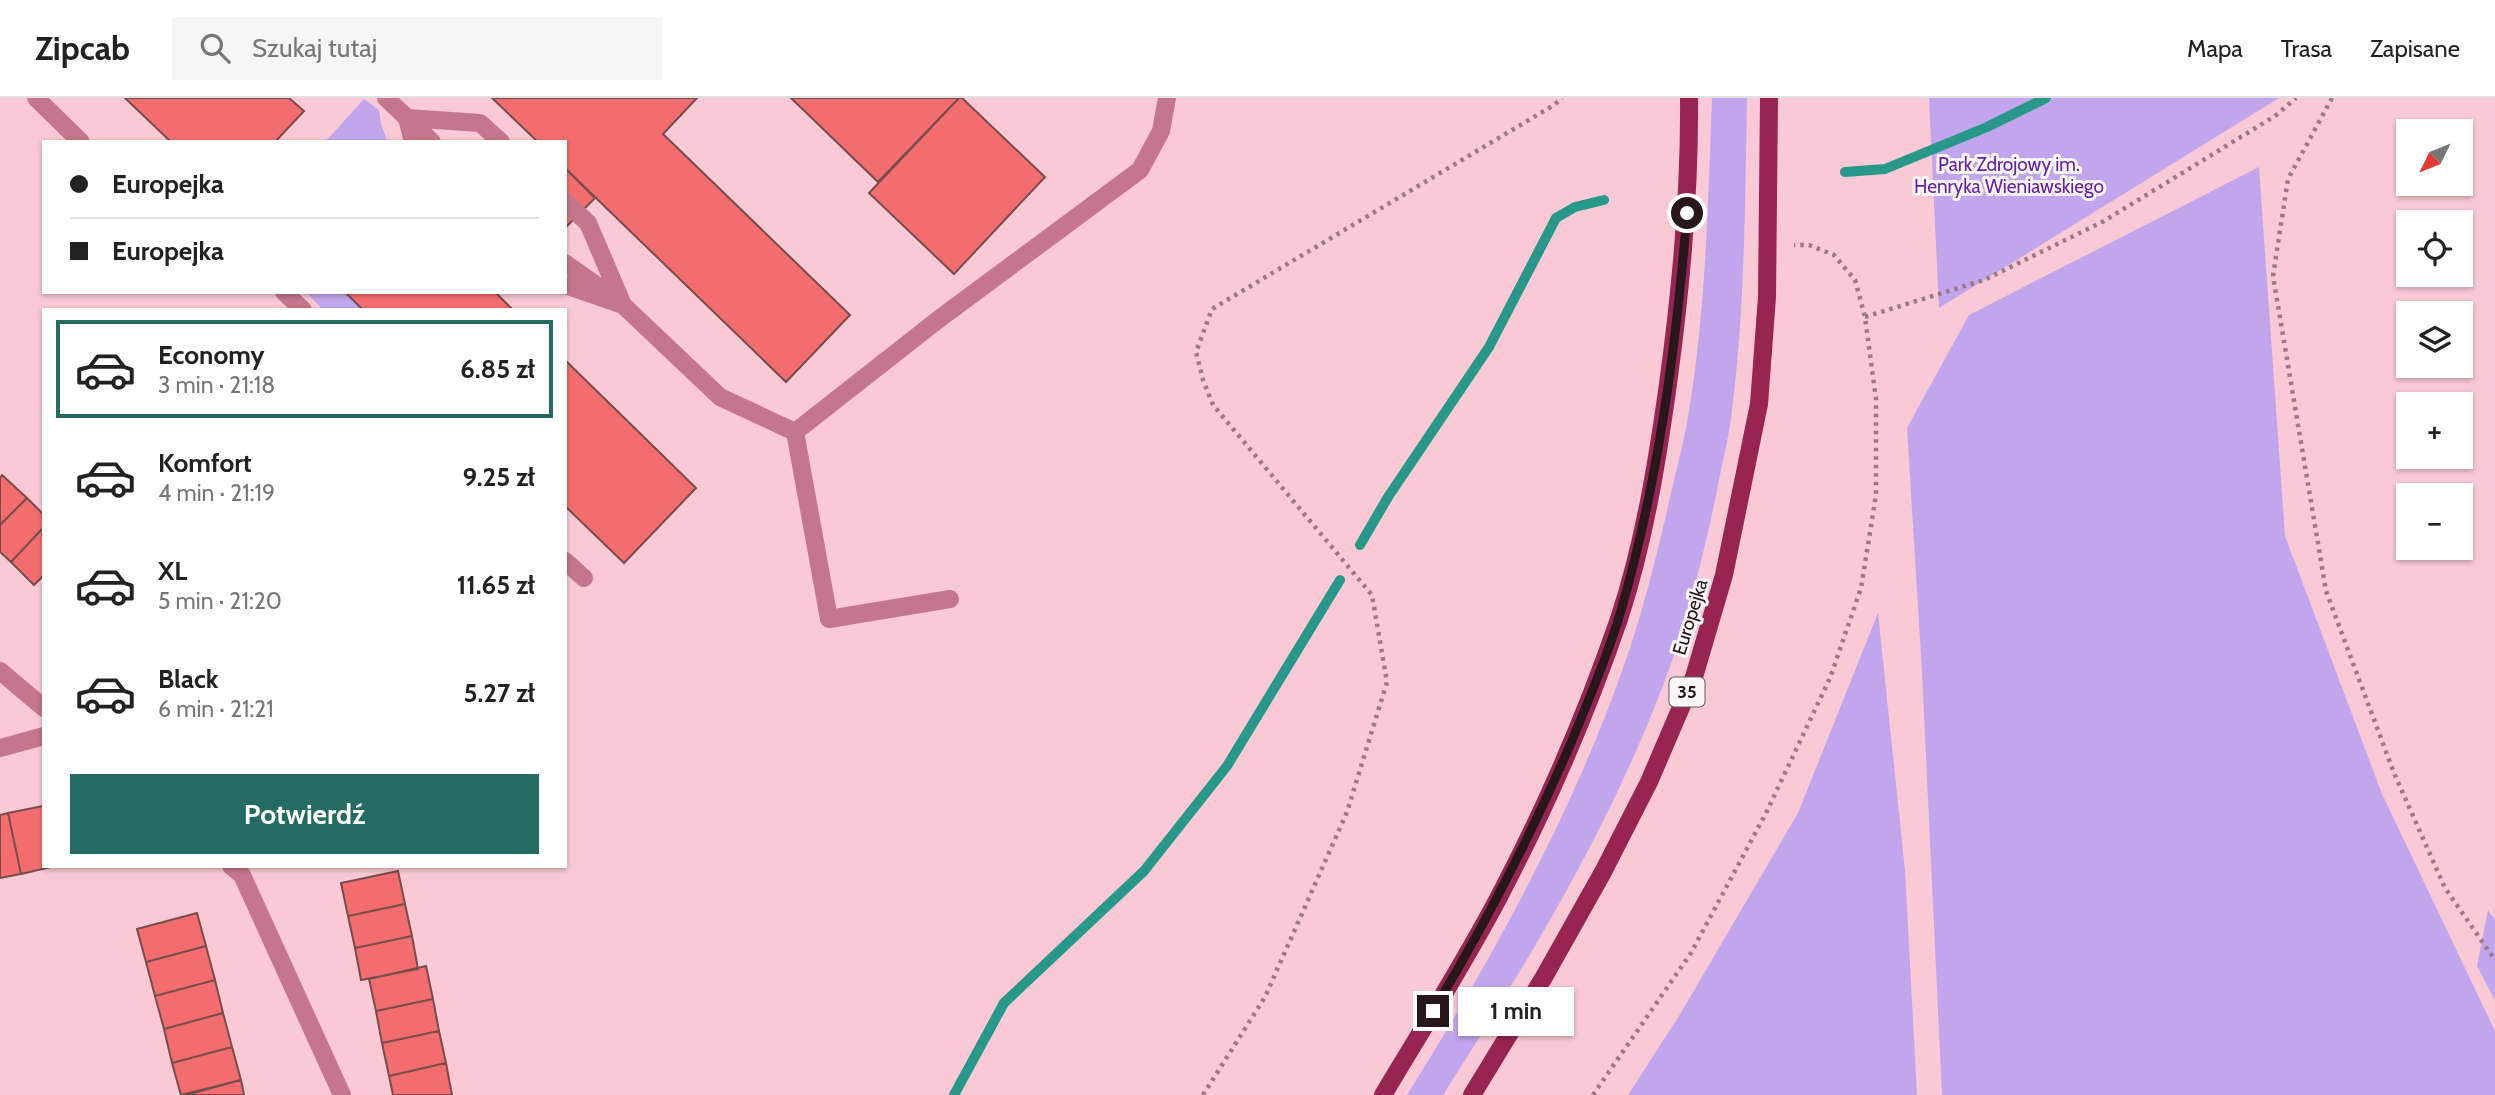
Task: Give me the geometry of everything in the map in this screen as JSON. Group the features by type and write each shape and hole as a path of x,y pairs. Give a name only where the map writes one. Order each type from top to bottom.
{"main road":[{"path":"1383,1095 1502,891 1557,775 1592,692 1619,617 1657,463 1679,299 1687,213 1689,98"},
{"name":"Europejka","path":"1472,1095 1544,977 1603,872 1649,782 1694,677 1724,575 1759,404 1769,244 1769,98"}],"street":[{"path":"36,98 79,140"},
{"path":"386,98 430,140"},
{"path":"795,432 939,319 1140,170 1161,131 1167,98"},
{"path":"407,118 412,140"},
{"path":"407,118 480,122 499,140"},
{"path":"567,204 588,223 623,305"},
{"path":"567,264 623,305 720,397 795,432"},
{"path":"567,286 623,305"},
{"path":"286,294 301,308"},
{"path":"795,432 829,619 950,599"},
{"path":"567,563 584,578"},
{"path":"0,671 42,706"},
{"path":"0,748 42,737"},
{"path":"233,868 242,875 342,1095"}],"path":[{"path":"1203,1095 1265,997 1347,812 1387,682 1372,595 1213,405 1196,352 1212,309 1562,98"},
{"path":"1866,317 1984,279 2104,221 2275,116 2296,98"},
{"path":"2332,98 2288,179 2273,276 2326,591 2394,773 2445,888 2495,960"},
{"path":"1593,1095 1691,953 1766,813 1830,678 1861,588 1876,495 1876,399 1866,317 1855,280 1834,255 1809,245 1769,244"}],"green space":[{"path":"1712,98 1747,98 1742,298 1736,378 1728,436 1708,534 1685,619 1672,661 1625,775 1599,830 1540,938 1443,1095 1407,1095 1472,988 1532,878 1585,765 1630,648 1653,569 1681,450 1695,372 1705,255"},
{"name":"Park Zdrojowy im. Henryka Wieniawskiego","path":"1929,98 2279,98 1939,308"},
{"path":"364,99 379,110 387,140 327,140"},
{"path":"2259,167 2285,536 2382,794 2495,1031 2495,1095 1942,1095 1922,672 1907,428 1969,315"},
{"path":"308,294 347,294 361,308 321,308"},
{"path":"1878,613 1905,870 1917,1095 1628,1095 1679,1016 1798,813"},
{"path":"2488,910 2495,920 2495,1000 2477,966"}],"building":[{"path":"125,98 289,98 304,111 277,140 169,140"},
{"path":"492,98 697,98 663,134 850,315 786,382 567,170 567,140 536,140"},
{"path":"791,98 959,98 878,182"},
{"path":"959,98 1045,177 954,274 869,193"},
{"path":"567,170 595,198 567,226"},
{"path":"347,294 497,294 511,308 361,308"},
{"path":"567,362 696,488 624,563 567,508"},
{"path":"2,475 27,498 0,525 0,478"},
{"path":"27,498 42,513 42,529 11,562 0,552 0,525"},
{"path":"42,529 42,577 34,585 11,562"},
{"path":"42,806 42,868 46,868 21,874 8,813"},
{"path":"8,813 21,874 0,878 0,815"},
{"path":"398,871 405,904 348,916 341,883"},
{"path":"405,904 412,936 355,948 348,916"},
{"path":"197,913 206,946 146,962 137,929"},
{"path":"412,936 418,969 361,980 355,948"},
{"path":"206,946 215,980 155,996 146,962"},
{"path":"426,966 433,999 376,1011 369,979"},
{"path":"215,980 223,1013 164,1029 155,996"},
{"path":"433,999 439,1031 382,1043 376,1011"},
{"path":"223,1013 232,1047 172,1063 164,1029"},
{"path":"439,1031 446,1063 389,1076 382,1043"},
{"path":"232,1047 241,1080 181,1095 172,1063"},
{"path":"446,1063 452,1095 393,1095 389,1076"},
{"path":"241,1080 244,1095 186,1095"}],"waterway":[{"path":"1845,172 1885,169 1987,127 2046,98"},
{"path":"1360,545 1388,497 1489,347 1556,218 1575,207 1604,200"},
{"path":"954,1095 1004,1003 1144,871 1227,766 1340,580"}],"route":[{"path":"1433,1011 1502,891 1557,775 1592,692 1619,617 1657,463 1681,286 1687,213"}]}
